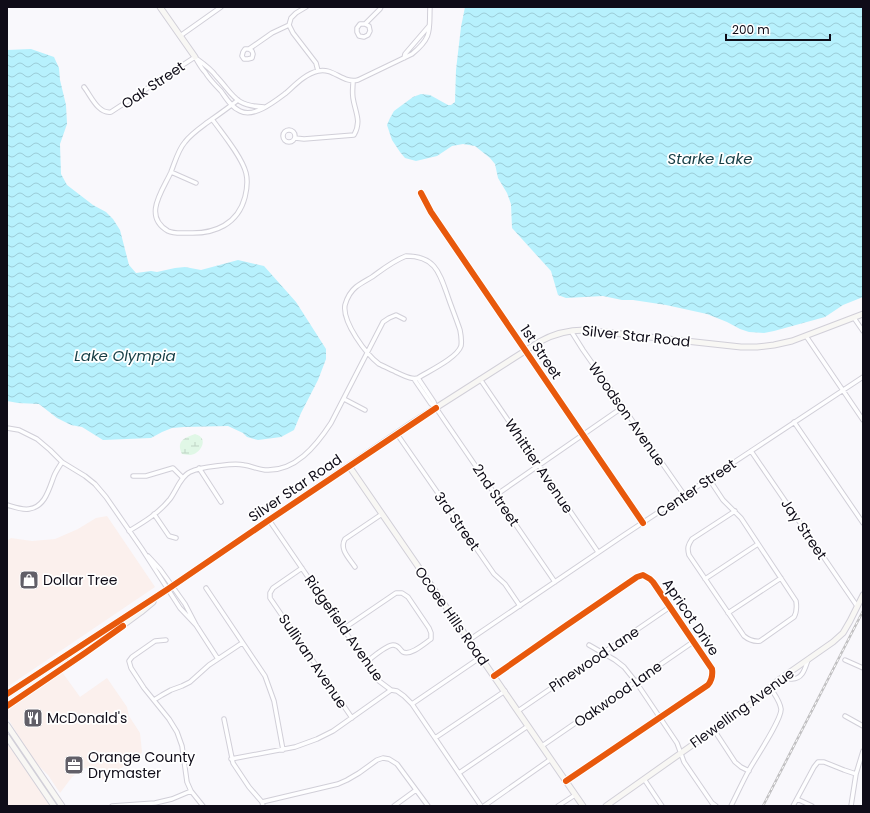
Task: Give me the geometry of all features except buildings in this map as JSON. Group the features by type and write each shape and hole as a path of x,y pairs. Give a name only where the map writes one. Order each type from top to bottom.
{"main road":[{"path":"160,7 195,57"},
{"name":"Silver Star Road","path":"7,694 170,588 436,408 547,337 561,332 594,330 741,347 757,347 792,341 863,314"},
{"name":"Ocoee Hills Road","path":"349,466 583,806"},
{"name":"Silver Star Road","path":"7,706 86,653 141,612 170,588"},
{"name":"Flewelling Avenue","path":"608,805 756,700 780,679 834,642 850,621 863,595"},
{"path":"86,653 89,645 113,629 122,619"},
{"path":"48,678 53,671 78,654 80,646"},
{"path":"7,725 62,806"},
{"path":"7,737 54,806"}],"street":[{"path":"180,36 221,7"},
{"path":"306,7 291,18 289,25 293,33 316,63 318,71"},
{"path":"365,24 381,7"},
{"path":"195,57 204,72 232,105 240,111 250,113 278,100 307,76 318,71 324,70 353,82 412,54 427,39 430,26 430,7"},
{"path":"249,49 272,33 289,25"},
{"path":"404,58 405,54 430,26"},
{"path":"195,57 218,77 229,92 238,100 246,105 264,107"},
{"name":"Oak Street","path":"84,87 100,109 108,113 195,57"},
{"path":"295,138 304,139 354,136 358,129 358,121 353,99 353,82"},
{"path":"212,119 243,165 247,174 247,187 244,202 238,214 230,222 212,231 199,234 176,233 168,231 157,220 155,213 156,202 180,149 193,133 212,119 232,105 238,100"},
{"path":"170,172 196,183"},
{"name":"1st Street","path":"421,193 432,212 582,435 643,523"},
{"path":"414,380 455,355 462,338 440,275 434,266 426,260 416,256 406,256 396,260 356,287 349,296 345,305 345,315 367,353 380,364 414,380 431,404 436,408"},
{"path":"129,531 154,514 170,499 187,473 199,468 229,464 243,464 263,470 274,470 286,467 310,451 332,423 383,322 396,315 404,318"},
{"path":"854,318 863,331"},
{"name":"Woodson Avenue","path":"571,331 685,496"},
{"path":"806,336 863,420"},
{"name":"Center Street","path":"469,640 598,552 685,496 863,377"},
{"path":"418,378 434,402 436,408"},
{"name":"Whittier Avenue","path":"480,379 598,552"},
{"path":"344,399 365,410"},
{"name":"2nd Street","path":"436,408 555,582"},
{"path":"496,495 623,408"},
{"path":"794,422 863,523"},
{"path":"7,428 19,430 37,439 62,462 96,484 170,588 180,608 196,625 218,659"},
{"name":"3rd Street","path":"397,434 494,574 505,584 520,606"},
{"name":"Jay Street","path":"751,451 857,606"},
{"path":"7,505 23,509 30,509 37,506 47,495 55,474 62,462"},
{"path":"133,476 146,476 172,468 183,478"},
{"path":"199,468 221,502"},
{"path":"709,479 723,500 735,511 741,518 796,602 797,608 794,617 760,641 749,640 744,636 687,550 692,539 735,511"},
{"path":"154,514 169,536 176,538"},
{"path":"355,567 343,549 342,543 345,539 382,514"},
{"name":"Ridgefield Avenue","path":"269,520 379,681 391,690 400,692 412,704 483,806"},
{"path":"705,579 758,544"},
{"name":"Sullivan Avenue","path":"302,568 273,588 270,593 270,598 352,718"},
{"name":"Apricot Drive","path":"494,676 564,626 637,577 643,575 653,582 712,669 713,674 711,680 708,685 566,781"},
{"path":"728,613 781,578"},
{"path":"206,588 265,676 274,701 283,750"},
{"path":"343,629 396,593 402,593 408,597 429,628 431,638 407,654 398,646 393,645 366,662"},
{"name":"Pinewood Lane","path":"518,711 670,607"},
{"path":"166,640 155,641 132,657 129,662 130,668 169,719 177,732 182,746 187,782 191,791 204,806"},
{"name":"Oakwood Lane","path":"542,746 693,642"},
{"path":"154,700 190,682 209,665 242,643"},
{"path":"589,645 603,652 624,667 636,682 677,743 684,762 716,806"},
{"path":"412,704 481,657"},
{"path":"780,679 793,679 799,677 805,671 808,660"},
{"path":"845,660 863,668"},
{"path":"731,806 781,714 780,704 770,687"},
{"path":"231,759 283,750 317,739 333,731 391,690"},
{"path":"435,738 505,691"},
{"path":"845,716 863,726"},
{"path":"224,719 231,759 262,804 338,784 359,773 377,760 383,758 389,759 397,764 428,806"},
{"path":"459,773 528,726"},
{"path":"714,730 735,762 749,771"},
{"path":"851,806 856,774 863,751"},
{"path":"483,806 551,759"},
{"path":"793,806 818,762 824,762 856,774"},
{"path":"644,779 662,806"},
{"path":"394,806 416,790"},
{"path":"112,806 155,804 191,791"},
{"path":"558,806 575,795"},
{"path":"797,799 812,806"}],"shaded area":[{"path":"107,516 155,587 7,687 7,541 11,538 32,541 55,539 78,529 96,518"},
{"path":"62,672 80,697 107,678 127,707 129,716 140,733 142,752 139,757 102,780 100,780 91,769 84,768 72,777 60,793 48,775 30,755 7,717 7,712 9,709"},
{"path":"7,741 51,806 7,806"}],"green space":[{"path":"195,434 200,436 202,439 203,443 200,450 193,455 182,454 180,446 182,441"}],"water":[{"name":"Starke Lake","path":"465,7 863,7 863,297 843,305 825,317 764,333 749,332 707,314 666,305 633,300 622,300 603,296 566,298 558,295 551,271 512,228 511,204 507,193 498,178 495,164 490,158 475,146 463,144 452,146 437,156 416,161 405,158 392,140 387,125 394,111 413,97 421,94 430,95 448,105 455,102 456,70"},
{"name":"Lake Olympia","path":"31,49 54,57 59,68 60,80 66,105 67,124 60,144 61,174 67,185 93,205 106,212 113,219 120,230 129,265 136,273 151,271 157,272 185,267 201,270 238,260 264,266 296,302 326,349 326,359 318,380 294,430 281,437 258,440 247,437 243,433 228,426 184,427 172,428 151,438 103,440 82,427 71,425 57,418 39,404 7,401 7,50"}],"railway":[{"path":"763,806 863,611"}],"cycle path":[{"path":"421,193 431,212 643,523"},
{"path":"7,694 168,589 436,408"},
{"path":"494,676 637,577 643,575 653,582 712,669 711,680 708,685 566,781"},
{"path":"7,706 123,626"}],"place":[{"name":"Dollar Tree","path":"29,580"},
{"name":"McDonald's","path":"33,718"},
{"name":"Orange County Drymaster","path":"74,765"}]}
